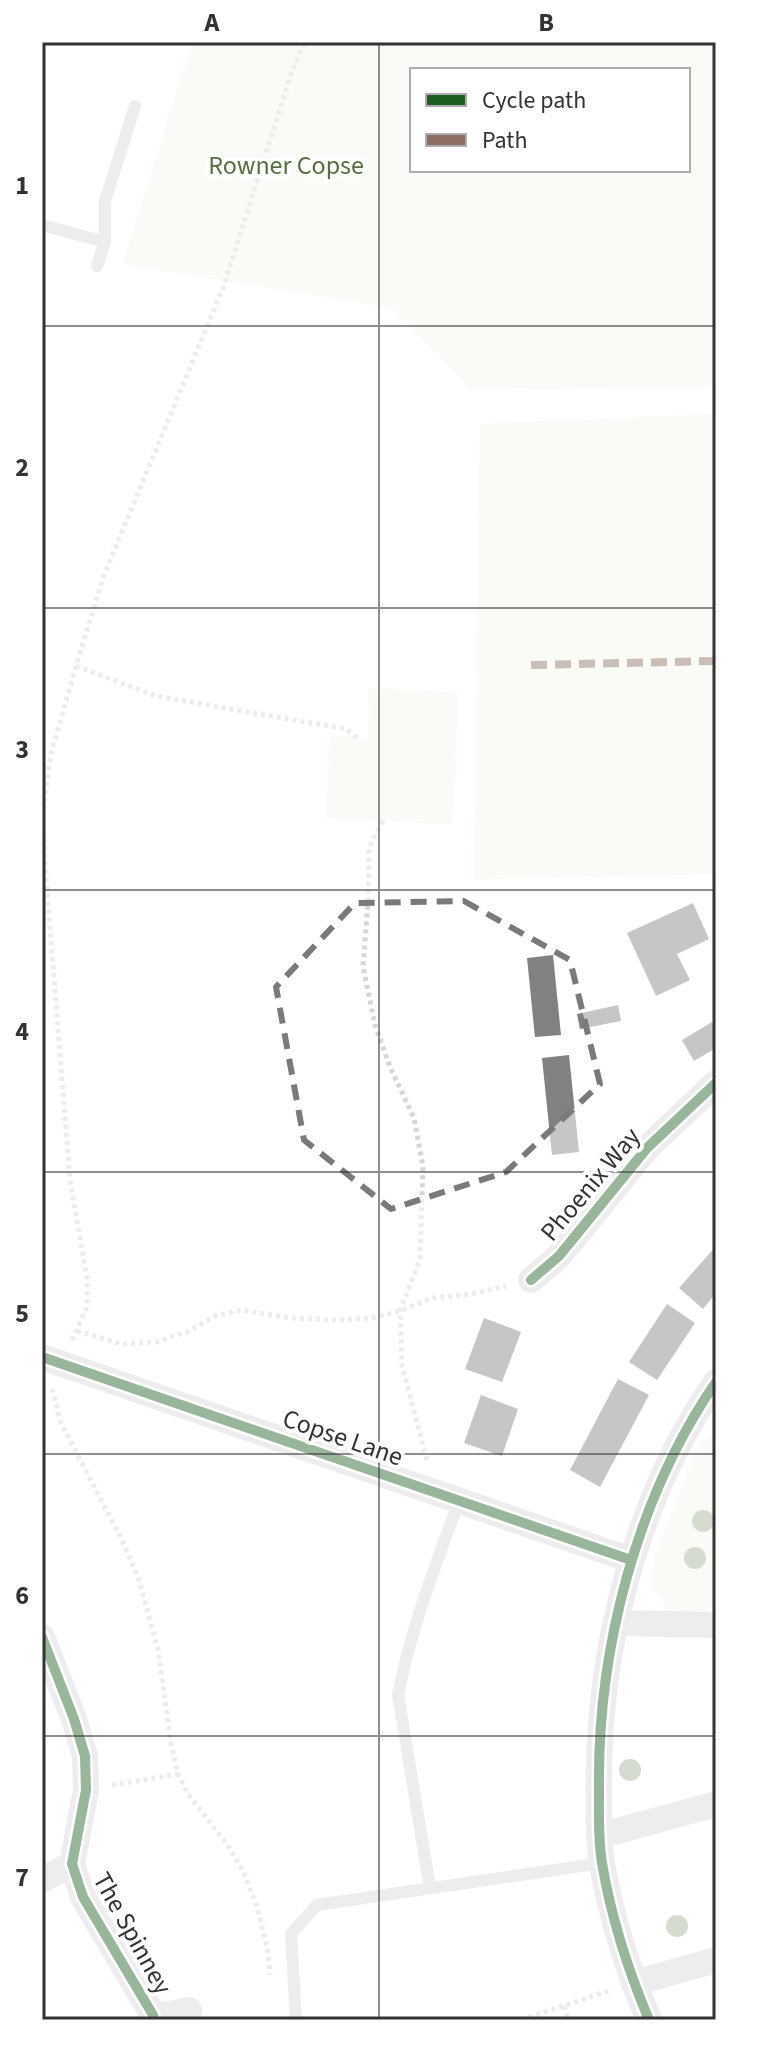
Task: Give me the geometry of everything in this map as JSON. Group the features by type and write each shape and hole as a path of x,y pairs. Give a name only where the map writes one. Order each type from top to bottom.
{"street":[{"name":"Phoenix Way","path":"531,1280 559,1256 647,1148 716,1083"},
{"name":"Copse Lane","path":"50,1360 631,1560"},
{"path":"649,2020 618,1933 602,1863 598,1752 604,1692 631,1560 662,1478 700,1405 716,1382"},
{"path":"617,1623 716,1625"},
{"name":"The Spinney","path":"42,1637 85,1756 86,1790 72,1864 83,1897 153,2017 189,2010"},
{"path":"599,1836 716,1804"},
{"name":"The Spinney","path":"42,1880 72,1864"},
{"path":"634,1983 716,1960"}],"lane":[{"path":"97,266 105,242 105,201 135,106"},
{"path":"42,225 105,242"},
{"path":"430,1888 398,1695 426,1592 447,1496"},
{"path":"296,2020 291,1934 317,1905 602,1863"}],"path":[{"path":"270,1976 267,1946 256,1903 242,1869 227,1844 188,1794 178,1774 158,1649 138,1577 61,1423 51,1385 50,1360 77,1331 87,1307 87,1278 70,1180 43,807 51,754 104,575 223,288 292,71 305,42"},
{"path":"76,666 156,696 346,729 357,738"},
{"path":"383,821 369,847 363,967 375,1025 390,1067 414,1118 423,1166 420,1259 400,1311 402,1366 447,1496"},
{"path":"77,1331 121,1344 156,1342 189,1331 215,1316 242,1310 290,1318 372,1318 432,1298 472,1294 531,1280"},
{"path":"86,1790 178,1774"},
{"path":"521,2020 634,1983"},
{"path":"564,2006 568,2020"}],"highlighted area":[{"path":"464,901 570,960 600,1084 506,1172 391,1209 304,1140 276,987 355,903"}],"green space":[{"name":"Rowner Copse","path":"192,42 716,42 716,387 471,389 393,308 123,264"},
{"path":"716,414 716,874 474,879 480,424"},
{"path":"369,688 458,692 453,824 326,818 330,736 368,738"},
{"path":"716,1435 716,1607 708,1608 702,1616 669,1609 652,1586 654,1558 701,1440"}],"building":[{"path":"693,903 709,939 677,954 690,980 656,996 627,933"},
{"path":"553,955 561,1035 535,1037 527,958"},
{"path":"618,1005 621,1021 580,1029 577,1014"},
{"path":"712,1022 716,1028 716,1048 694,1061 682,1040"},
{"path":"569,1055 579,1152 552,1155 542,1058"},
{"path":"716,1246 716,1293 703,1309 679,1288"},
{"path":"667,1304 695,1323 657,1380 629,1362"},
{"path":"484,1318 521,1332 502,1382 465,1369"},
{"path":"618,1379 649,1395 600,1487 570,1470"},
{"path":"481,1395 518,1409 502,1456 464,1443"}],"marked path":[{"path":"531,665 716,661"}],"cycle path":[{"path":"531,1280 559,1256 647,1148 716,1083"},
{"path":"42,1357 631,1560"},
{"path":"649,2020 621,1943 601,1854 600,1737 605,1684 614,1630 643,1525 688,1427 716,1382"},
{"path":"42,1637 85,1756 86,1790 72,1864 83,1897 154,2020"}]}
